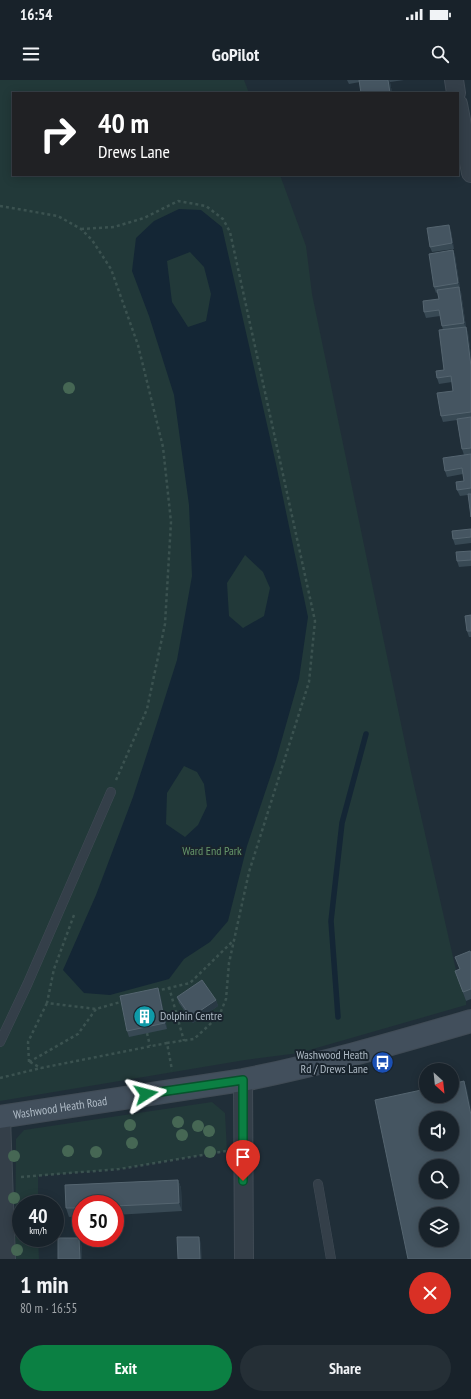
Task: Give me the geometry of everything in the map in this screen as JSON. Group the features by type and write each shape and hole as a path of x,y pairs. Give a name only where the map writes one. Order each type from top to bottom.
{"main road":[{"name":"Washwood Heath Road","path":"0,1117 243,1080 375,1049 471,1021"}],"street":[{"path":"454,80 456,92"},
{"path":"459,109 471,173"},
{"path":"243,1080 244,1259"},
{"path":"0,1117 6,1259"}],"lane":[{"path":"0,1042 27,985 111,792"},
{"path":"318,1184 330,1259"}],"path":[{"path":"0,1078 41,1068 150,1046 194,1039 219,1016 226,999 229,963 249,872 308,682 315,621 230,232 223,219 206,206 178,201 144,218 114,227 81,230"},
{"path":"0,206 58,216 81,230 92,240 111,269 138,345 163,448 171,522 166,624 147,709 111,792"},
{"path":"30,1062 28,1042 47,1003 54,969 75,912"},
{"path":"154,992 169,987 190,983 233,941"},
{"path":"169,987 184,1041"},
{"path":"47,1003 96,1009 125,1000"},
{"path":"30,1062 78,1034 96,1009"},
{"path":"147,1034 150,1046"},
{"path":"167,1043 175,1090"},
{"path":"30,1062 41,1068"},
{"path":"3,1179 119,1169 227,1151"}],"green space":[{"name":"Ward End Park","path":"0,80 244,80 249,92 12,92 12,176 280,176 306,246 312,294 411,772 458,979 466,1005 299,1053 245,1060 0,1101"},
{"path":"212,1102 225,1113 227,1151 119,1169 38,1176 38,1195 16,1195 16,1139 24,1130"},
{"path":"15,1247 38,1247 39,1259 15,1259"}],"water":[{"path":"179,209 201,210 222,227 276,464 308,617 299,679 276,760 247,846 228,921 210,942 184,959 169,979 110,995 84,993 63,970 96,895 133,797 177,660 192,576 189,505 174,395 149,316 132,271 136,238 154,221","holes":["190,252 204,267 211,294 206,321 188,327 172,302 167,261","245,555 263,572 270,588 264,616 243,628 229,616 227,583","184,766 197,772 204,784 207,806 198,825 185,837 166,824 167,793"]}],"building":[{"path":"359,80 388,80 390,92 361,92"},
{"path":"449,225 452,243 430,247 427,228"},
{"path":"453,250 458,283 434,287 429,254"},
{"path":"459,287 464,323 442,326 439,310 424,312 423,301 439,299 437,290"},
{"path":"466,327 471,366 471,412 441,416 437,393 453,391 451,376 437,378 436,371 444,370 439,330"},
{"path":"471,417 471,448 462,449 457,419"},
{"path":"471,454 471,488 457,490 456,482 464,481 462,468 445,471 443,458"},
{"path":"468,494 471,494 471,517"},
{"path":"471,529 471,537 453,539 452,531"},
{"path":"471,551 471,560 457,561 456,552"},
{"path":"471,615 471,631 467,631 465,616"},
{"path":"470,951 471,989 463,992 455,971 460,969 455,957"},
{"path":"202,980 216,1000 191,1017 177,997"},
{"name":"Dolphin Centre","path":"158,988 165,1023 127,1031 120,996"},
{"path":"464,1081 471,1115 471,1259 408,1259 375,1100 419,1091 419,1103 459,1103 459,1082"},
{"path":"178,1180 179,1203 124,1206 124,1195 72,1195 72,1208 66,1208 65,1185"},
{"path":"177,1237 199,1237 200,1259 178,1259"},
{"path":"64,1238 72,1238 72,1247 79,1247 80,1259 58,1259 58,1247 64,1247"}],"waterway":[{"path":"338,1017 331,921 342,823 366,734"}],"place":[{"name":"Dolphin Centre","path":"144,1016"},
{"name":"Washwood Heath Rd / Drews Lane","path":"383,1062"}],"route":[{"path":"146,1094 243,1080 243,1181"}]}
